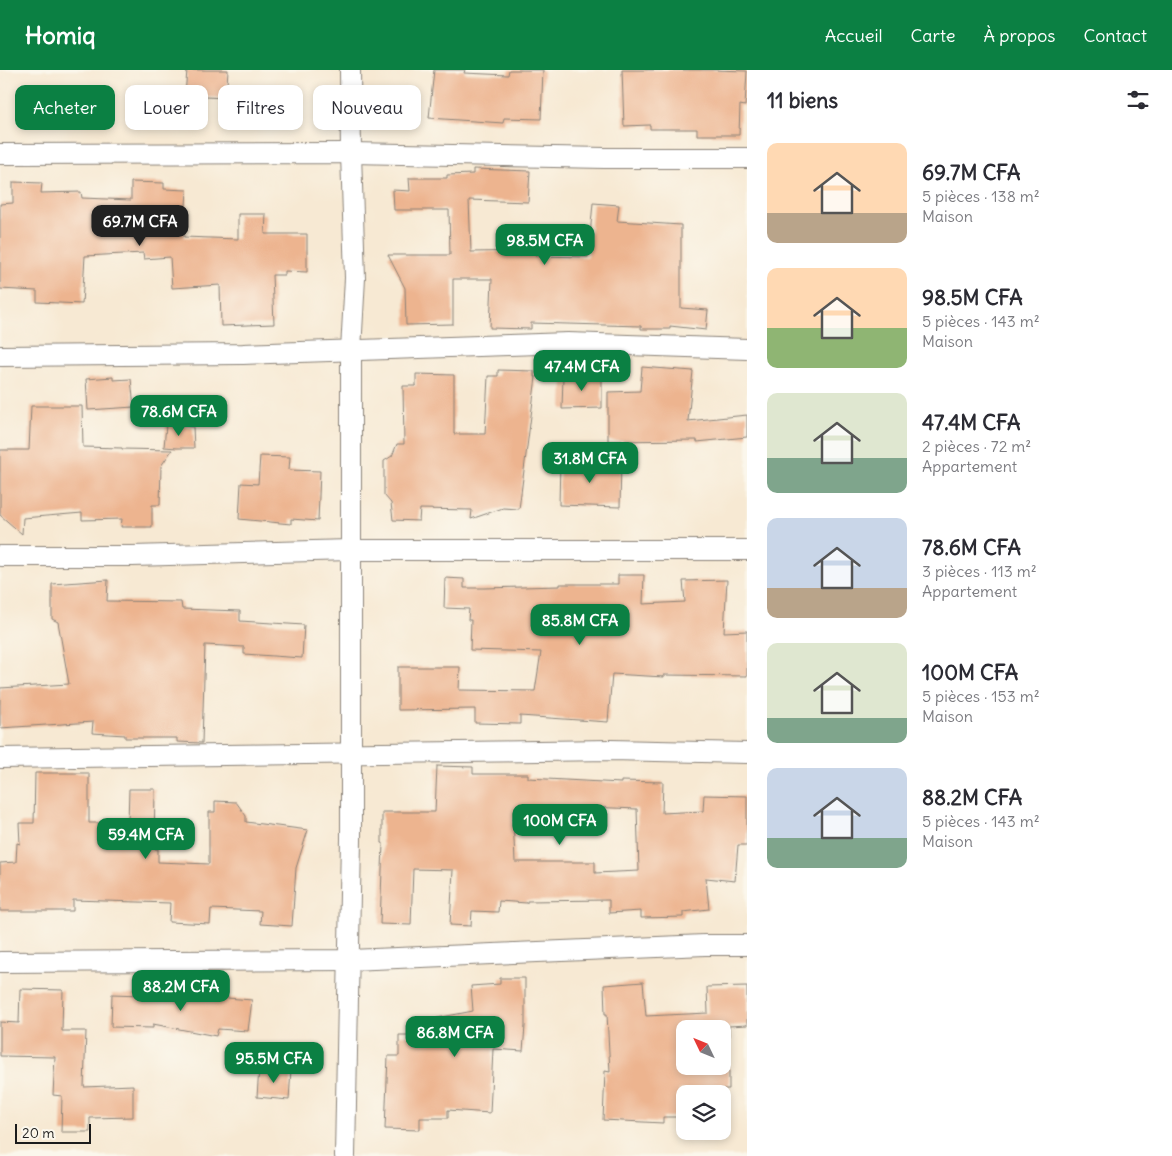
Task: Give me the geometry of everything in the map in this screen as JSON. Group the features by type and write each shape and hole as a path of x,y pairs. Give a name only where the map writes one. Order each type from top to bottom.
{"street":[{"path":"345,1156 350,960 351,350 354,278 350,70"},
{"path":"0,154 351,153 605,158 747,158"},
{"path":"0,356 243,354 568,343 747,349"},
{"path":"0,556 132,556 350,550 747,550"},
{"path":"0,758 611,750 747,753"},
{"path":"0,962 350,960 705,945 747,945"}],"building":[{"path":"187,70 228,70 227,85 218,85 218,98 208,97 208,85 186,85"},
{"path":"434,70 465,70 464,73 508,75 509,70 543,70 541,119 504,118 503,123 429,118"},
{"path":"622,70 747,71 745,106 740,105 739,135 697,135 697,129 650,129 650,125 624,126"},
{"path":"473,169 530,171 528,202 469,200 471,252 535,251 535,256 588,257 593,203 619,205 617,221 681,225 681,308 708,310 706,330 670,326 670,329 641,329 641,326 531,323 531,329 490,328 492,279 453,279 453,324 406,325 405,288 388,255 450,255 449,210 394,210 393,190 410,191 409,178 447,178 447,175 473,174"},
{"path":"13,182 42,183 41,193 81,192 82,198 131,200 131,182 164,183 164,189 187,190 184,237 238,239 238,214 266,214 265,234 307,234 307,272 285,271 285,275 272,275 274,324 221,326 220,285 172,288 170,257 144,259 143,253 85,256 82,304 37,302 37,291 0,289 0,204 13,203"},
{"path":"642,367 693,371 688,421 747,415 747,437 697,442 697,440 608,441 608,392 640,391"},
{"path":"498,370 534,371 534,377 536,377 519,509 503,508 471,519 472,510 420,509 419,521 393,520 391,503 384,495 384,461 392,456 397,444 404,444 403,386 416,386 416,374 454,375 454,434 485,434 488,376 498,376"},
{"path":"602,375 602,408 562,409 563,376"},
{"path":"113,377 113,380 131,379 134,407 88,410 86,379"},
{"path":"31,406 82,406 83,447 172,450 161,466 160,505 152,505 152,527 121,527 122,519 82,520 82,513 23,518 22,534 0,515 0,450 29,450"},
{"path":"166,425 193,427 194,448 164,447"},
{"path":"260,456 290,457 289,470 320,471 318,521 291,519 291,524 239,519 241,483 258,484"},
{"path":"560,461 621,462 620,507 559,505"},
{"path":"618,575 644,575 643,604 685,602 683,581 727,580 724,632 747,631 747,676 664,675 664,677 612,674 608,722 520,716 520,724 475,723 475,709 398,710 398,667 460,667 459,690 535,691 541,652 470,650 471,620 468,620 469,609 444,608 445,578 464,579 464,588 484,588 560,586 560,584 618,584"},
{"path":"108,580 107,601 181,602 182,609 240,611 240,621 304,625 302,658 244,654 244,647 205,645 202,743 177,742 177,738 125,738 125,735 92,733 93,722 0,728 0,688 69,684 58,622 52,619 52,584"},
{"path":"437,766 473,767 473,774 528,774 528,778 621,783 621,781 663,782 662,813 703,811 704,795 747,796 747,845 738,845 735,881 706,878 709,909 683,912 683,917 641,918 641,911 609,913 609,900 527,901 527,903 499,901 498,912 472,911 471,926 450,925 453,870 413,869 411,925 380,924 383,843 382,812 435,812","holes":["590,807 637,809 639,871 595,873 595,862 515,862 513,818 527,819 527,813 590,816"]},
{"path":"35,773 89,773 89,823 128,823 129,789 155,789 154,849 158,849 158,862 209,864 209,812 215,812 215,801 236,802 246,816 246,822 308,830 296,868 292,926 260,924 261,911 211,909 210,924 169,922 170,903 73,900 73,911 0,911 0,863 16,862 17,843 20,844 19,823 34,823"},
{"path":"500,978 525,978 525,1026 523,1051 493,1049 490,1113 448,1110 448,1118 420,1118 420,1130 385,1129 388,1056 399,1056 399,1035 441,1035 437,1018 473,1011 471,986 500,984"},
{"path":"643,982 646,1016 708,1013 707,987 747,986 747,1025 731,1026 731,1020 676,1020 676,1075 729,1075 729,1085 676,1085 676,1117 663,1117 663,1123 603,1120 605,1071 610,1072 607,1014 605,1014 604,985"},
{"path":"171,988 227,998 252,1000 248,1031 218,1029 216,1036 153,1024 153,1028 111,1027 112,994 170,996"},
{"path":"20,989 63,990 62,1031 86,1031 84,1087 133,1085 133,1117 90,1118 90,1132 61,1132 62,1096 53,1095 55,1057 0,1056 0,1022 19,1023"},
{"path":"259,1068 291,1069 289,1100 257,1097"}]}
